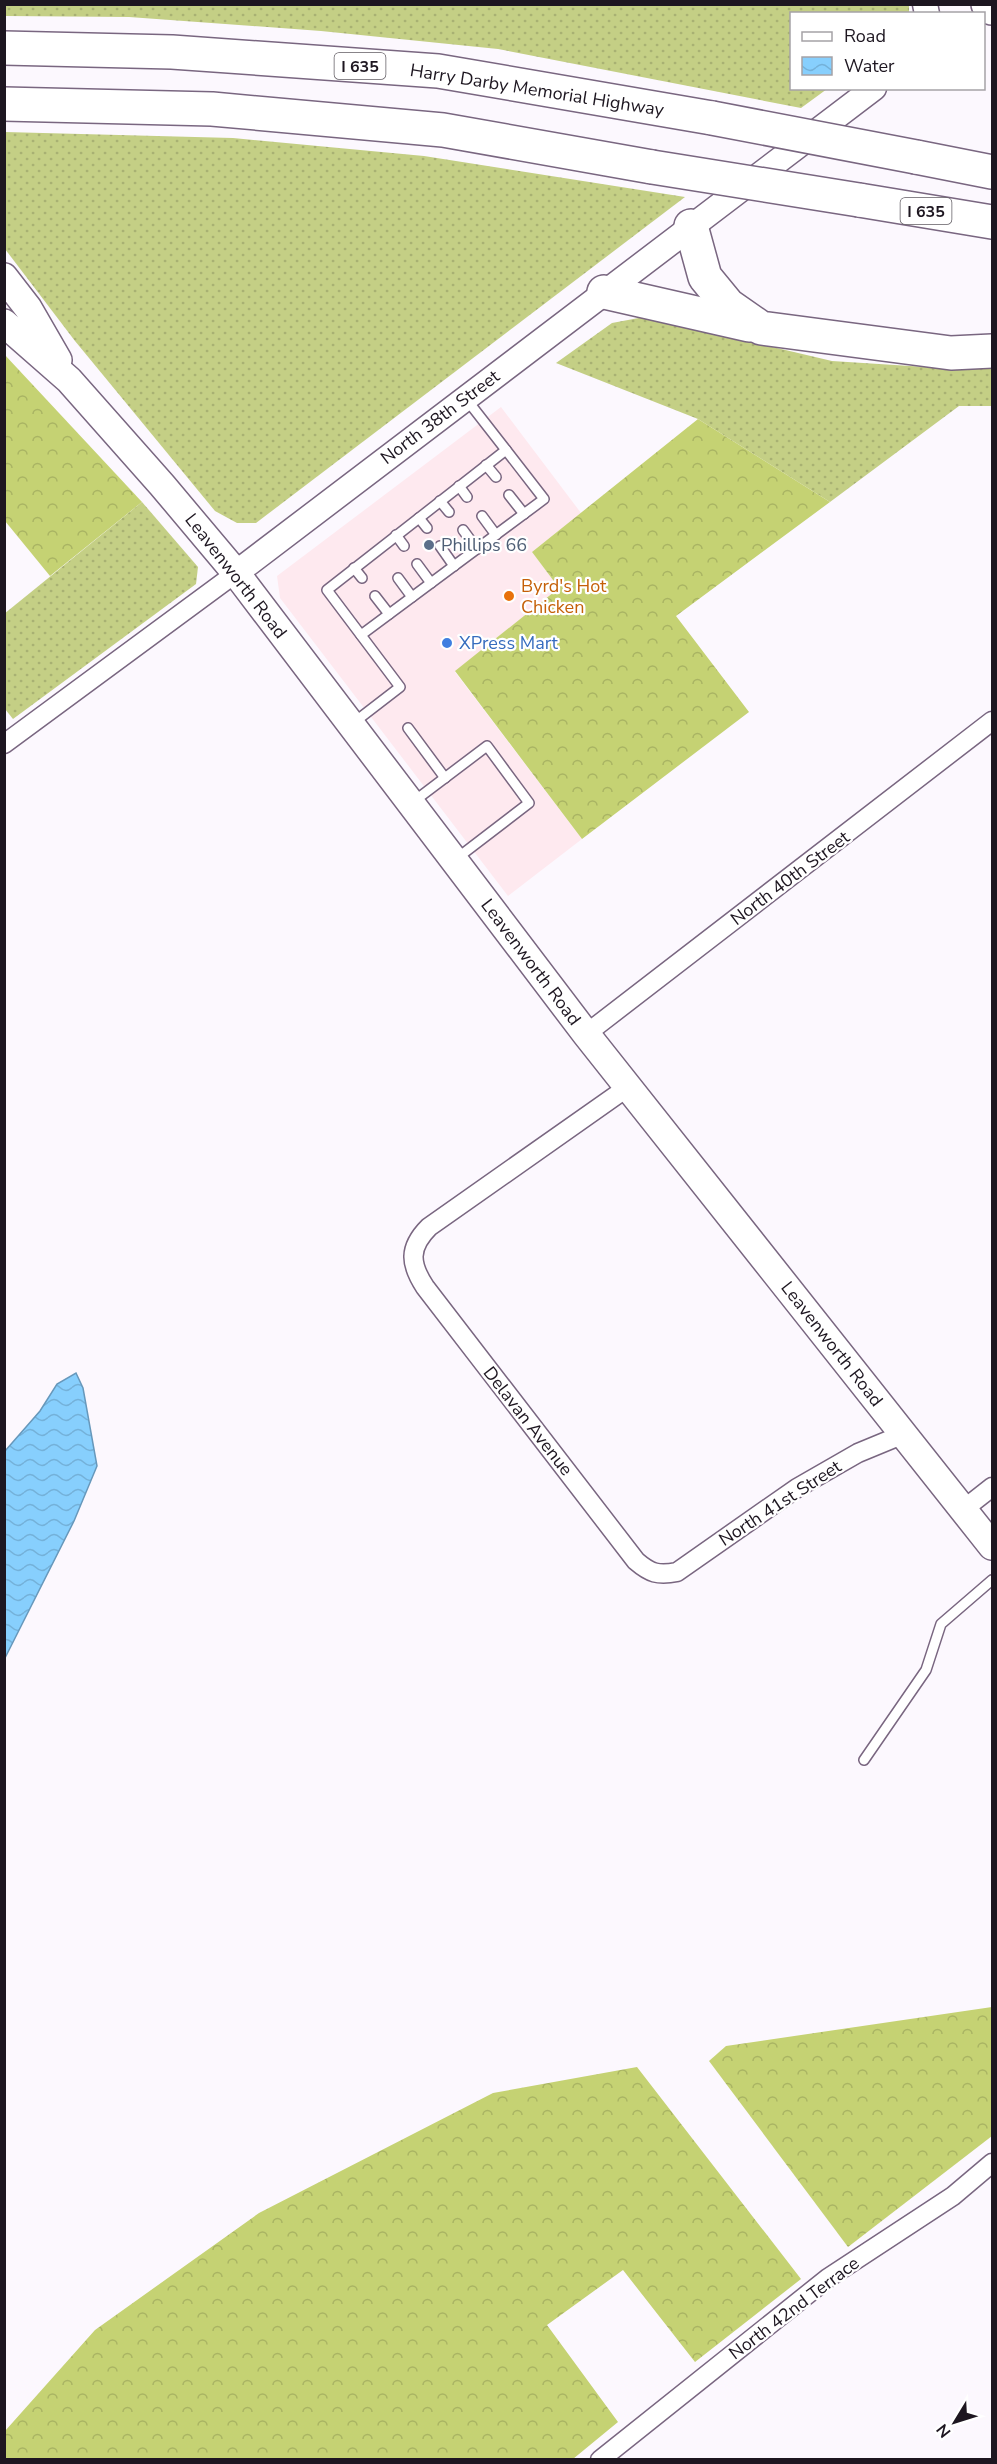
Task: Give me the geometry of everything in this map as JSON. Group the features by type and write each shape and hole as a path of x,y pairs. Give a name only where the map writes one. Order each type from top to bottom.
{"highway":[{"path":"987,4 993,8"},
{"name":"Harry Darby Memorial Highway","path":"4,48 172,52 438,71 712,118 993,172"},
{"name":"I 635","path":"4,104 212,109 443,130 652,167 993,222"},
{"path":"691,226 705,277 728,305 761,328"},
{"path":"604,292 761,328 951,353 993,351"}],"main road":[{"name":"Leavenworth Road","path":"4,277 28,308 69,380"},
{"name":"Leavenworth Road","path":"4,323 69,380 236,573 586,1034 993,1546"}],"street":[{"name":"North 38th Street","path":"6,740 236,573 871,90"},
{"name":"North 40th Street","path":"586,1034 993,722"},
{"name":"Delavan Avenue","path":"628,1087 429,1227 419,1237 413,1256 417,1275 425,1287 628,1551 647,1571 658,1574"},
{"name":"North 41st Street","path":"658,1574 677,1572 797,1488 858,1453 904,1434"},
{"path":"964,1509 993,1487"},
{"name":"North 42nd Terrace","path":"600,2460 828,2278 952,2196 993,2163"}],"lane":[{"path":"361,635 544,499 466,398"},
{"path":"351,725 400,687 327,590 506,450"},
{"path":"486,465 496,477"},
{"path":"459,486 467,497"},
{"path":"509,495 524,514"},
{"path":"440,501 449,512"},
{"path":"482,516 496,535"},
{"path":"419,518 427,528"},
{"path":"463,530 477,549"},
{"path":"396,536 404,546"},
{"path":"440,546 454,566"},
{"path":"377,550 385,560"},
{"path":"417,564 431,583"},
{"path":"354,568 362,578"},
{"path":"398,578 412,597"},
{"path":"375,596 389,614"},
{"path":"408,728 445,778"},
{"path":"411,803 487,746 530,803 454,860"},
{"path":"864,1760 926,1670 941,1624 991,1584"}],"shaded area":[{"path":"501,407 581,513 532,552 559,588 455,672 582,839 508,896 280,598 277,576"}],"green space":[{"path":"5,4 909,4 909,12 790,12 790,90 826,90 801,108 498,49 321,31 129,17 5,16"},
{"path":"5,132 233,138 424,156 685,197 256,523 237,523 215,511 75,341 5,249"},
{"path":"644,317 832,361 992,369 992,406 959,406 830,502 698,419 556,363 612,323"},
{"path":"4,354 142,502 50,576 5,521"},
{"path":"698,419 830,502 676,616 749,712 582,839 455,671 559,588 532,552"},
{"path":"142,502 198,567 196,584 13,719 5,709 4,614"},
{"path":"992,2007 992,2136 848,2247 709,2061 726,2046"},
{"path":"637,2067 801,2279 695,2362 623,2270 547,2325 618,2422 573,2459 5,2459 5,2431 95,2330 259,2213 493,2093"}],"water":[{"path":"76,1373 83,1388 97,1466 74,1521 5,1658 5,1451 40,1411 57,1384"}],"place":[{"name":"Phillips 66","path":"429,545"},
{"name":"Byrd's Hot Chicken","path":"509,596"},
{"name":"XPress Mart","path":"447,643"}]}
